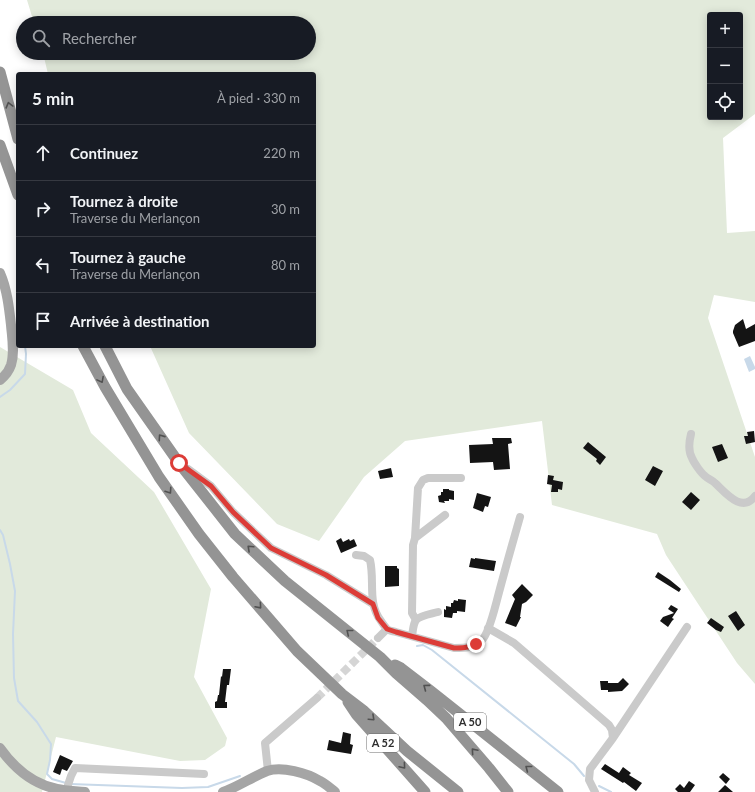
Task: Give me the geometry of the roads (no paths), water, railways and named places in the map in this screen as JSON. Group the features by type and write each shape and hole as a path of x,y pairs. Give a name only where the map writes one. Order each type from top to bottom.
{"highway":[{"path":"0,72 16,132"},
{"path":"0,145 16,190"},
{"path":"84,348 105,387 159,477 233,577 297,651 342,694 363,710 407,751 458,792"},
{"name":"A 50","path":"106,348 127,389 179,463 235,534 285,581 380,656 401,668 425,686 558,792"},
{"path":"380,656 396,673 446,718 508,792"},
{"name":"A 52","path":"342,694 356,714 425,792"}],"main road":[{"path":"0,273 8,298 13,344 11,366 6,375 0,380"},
{"path":"0,748 12,764 34,781 55,789 85,792"},
{"path":"222,792 232,789 268,771 278,769 300,773 320,781 335,792"}],"street":[{"path":"691,434 689,444 692,459 704,476 714,481 727,495 739,503 748,502 755,496"},
{"path":"179,463 211,486 233,512 271,548 326,575 373,604"},
{"path":"416,620 412,613 413,545 415,538 418,488 423,480 428,478 461,478"},
{"path":"415,538 446,515"},
{"path":"356,555 364,556 370,560 372,568 371,588 373,604 378,618 387,629 454,648 470,647 481,641 486,636 520,518"},
{"path":"412,636 416,620 438,612"},
{"path":"595,792 589,780 590,769 613,738 687,627"},
{"path":"488,628 514,643 609,725 612,730 613,738"},
{"path":"378,638 387,629"},
{"path":"268,771 265,743 317,698"},
{"path":"66,791 75,768 204,774"}],"water":[{"path":"750,356 755,369 749,372 744,359"}],"waterway":[{"path":"0,397 10,390 25,374 25,348"},
{"path":"0,530 3,535 15,591 13,634 14,678 18,701 37,722 51,744 47,774 52,779 66,783"},
{"path":"417,646 423,645 432,650 574,764 584,776"},
{"path":"70,784 182,788 208,787 240,776"},
{"path":"599,786 611,792"}],"tunnel":[{"path":"317,698 378,638"}]}
